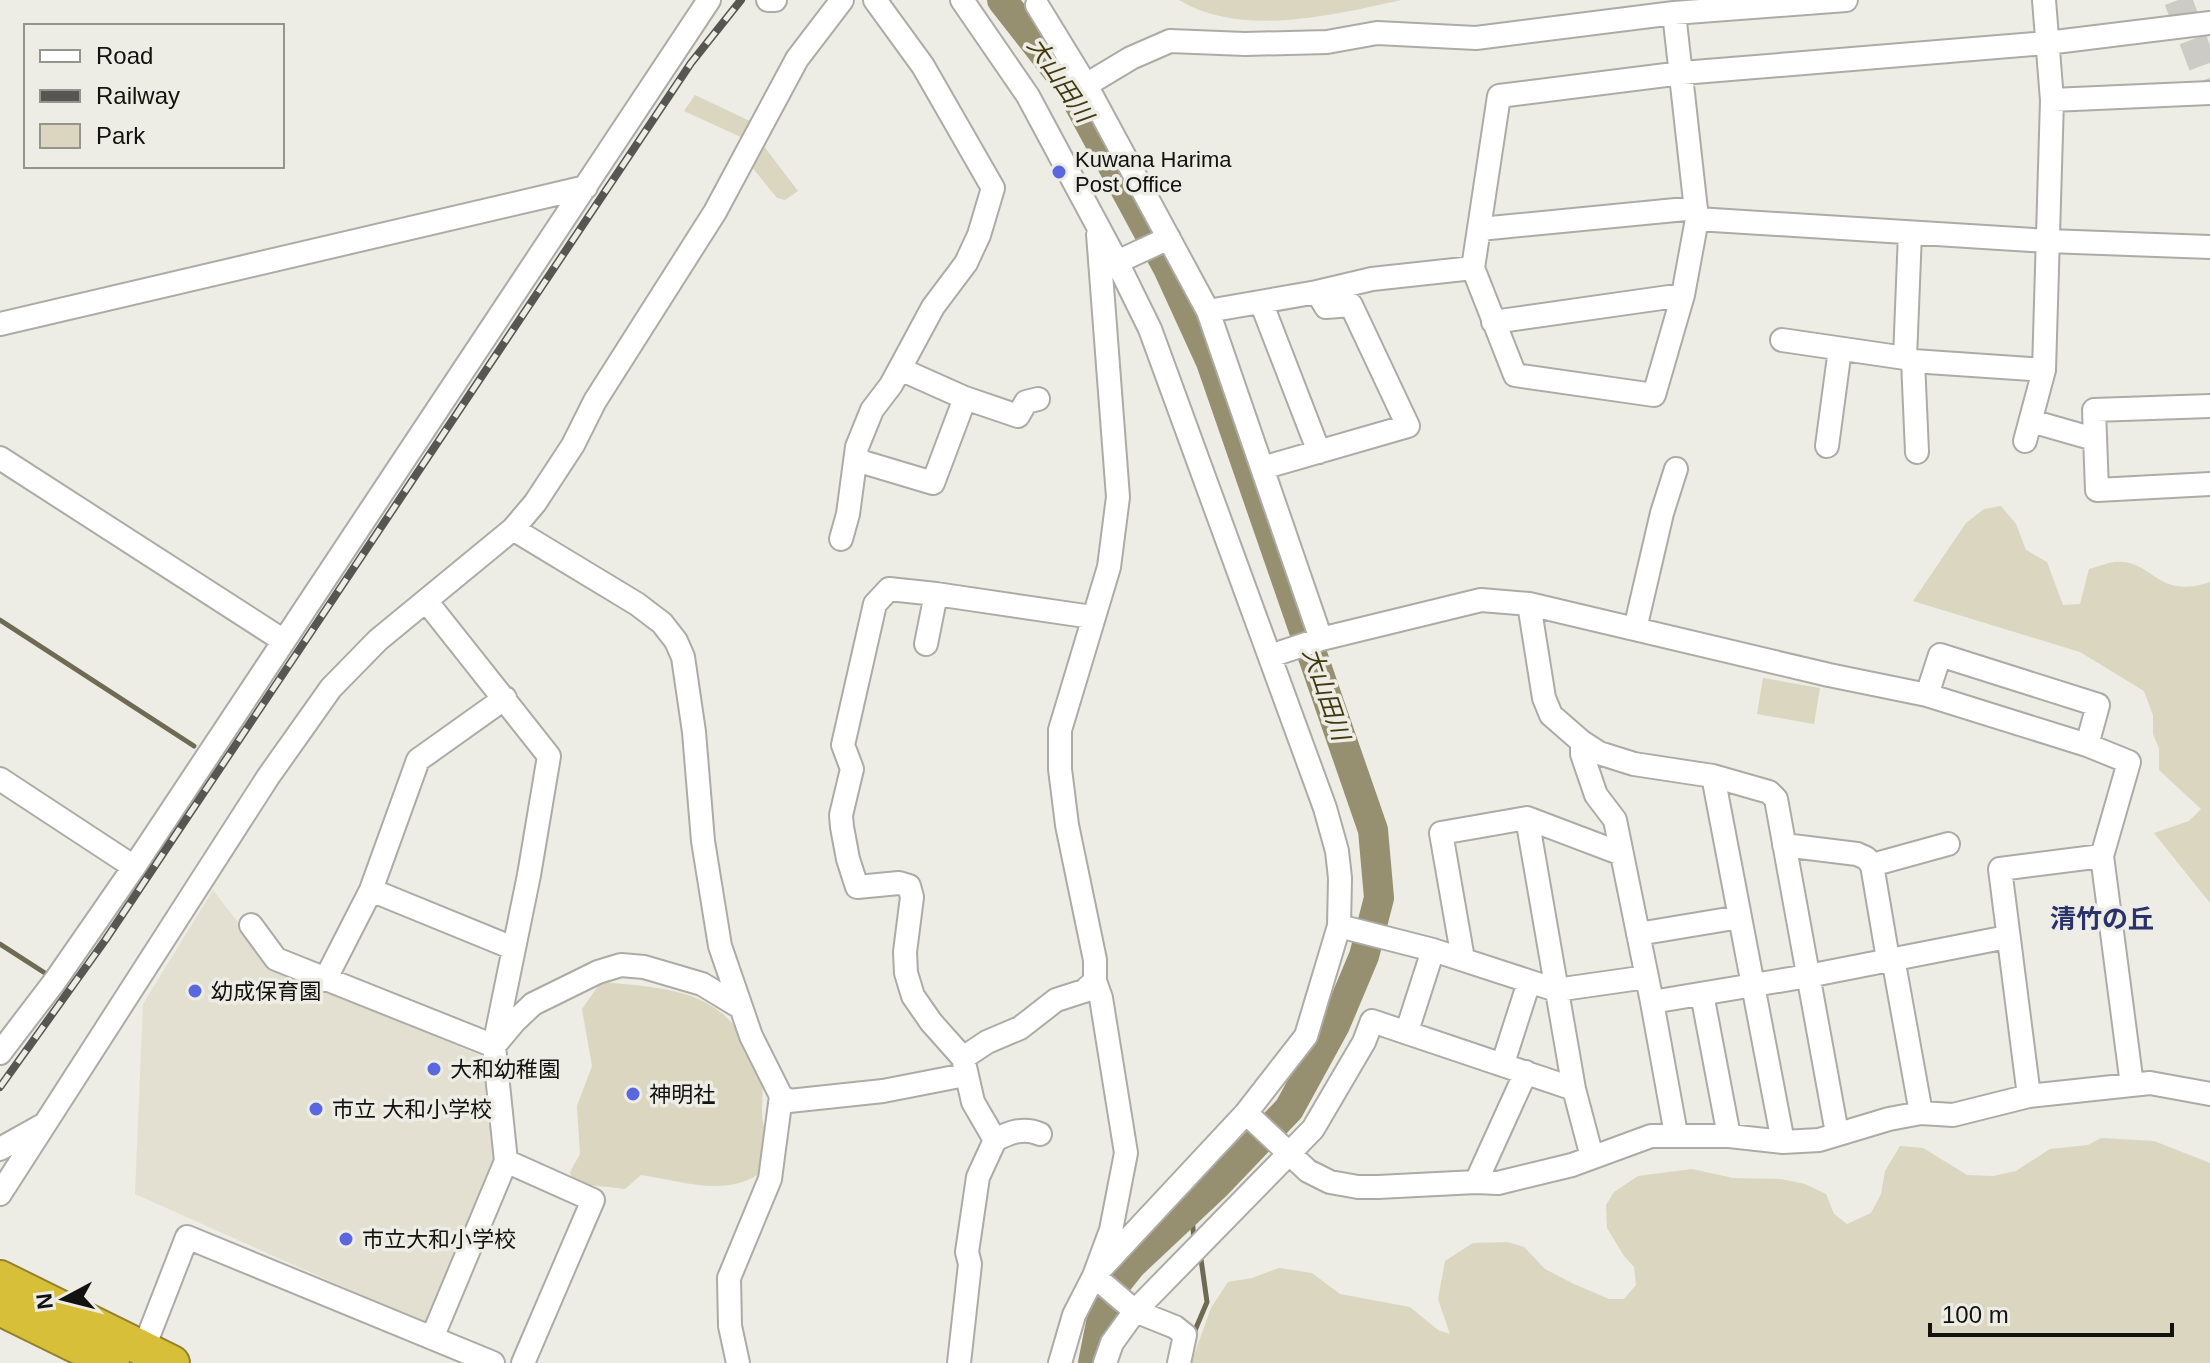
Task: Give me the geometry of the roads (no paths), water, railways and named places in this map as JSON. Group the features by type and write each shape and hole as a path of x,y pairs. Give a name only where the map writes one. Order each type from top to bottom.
{"highway":[{"path":"0,1278 158,1356"},
{"path":"0,1308 112,1363"}],"street":[{"path":"0,1053 55,981 134,867 709,0"},
{"path":"768,0 775,0"},
{"path":"0,1194 268,777 331,688 378,640 513,529 535,503 573,445 595,401 715,212 797,59 842,0"},
{"path":"841,539 857,447 872,410 900,369 933,307 966,263 979,235 993,188 923,66 875,0"},
{"path":"962,0 1028,96 1097,225 1122,260 1274,655 1337,851 1346,928 1306,1036 1246,1113 1094,1276"},
{"path":"1086,85 1131,58 1170,41 1245,44 1327,42 1377,33 1476,38 1674,13 1846,0"},
{"path":"2044,0 2052,100 2044,370 2028,431 2094,439"},
{"path":"1037,5 1086,85 1166,239 1208,311 1318,640"},
{"path":"1674,13 1682,73 1696,214 1683,295 1654,395 1515,375 1473,268 1499,96 1682,73 2047,43 2210,23"},
{"path":"2052,100 2210,93"},
{"path":"0,324 586,187"},
{"path":"1480,229 1696,214 1910,233 2210,247"},
{"path":"1060,1363 1074,1315 1094,1276 1111,1230 1126,1153 1101,998 1095,981 1095,960 1067,825 1060,769 1060,730 1109,567 1118,497 1097,225"},
{"path":"1910,233 1909,359 1917,452"},
{"path":"1122,260 1166,239"},
{"path":"1208,311 1372,279 1473,268"},
{"path":"1262,468 1408,426 1351,305 1326,307 1317,292"},
{"path":"1493,322 1683,295"},
{"path":"1261,302 1319,452"},
{"path":"1782,340 1909,359 2044,370"},
{"path":"1827,446 1840,349"},
{"path":"900,369 965,398 1018,416 1026,402 1038,399"},
{"path":"856,460 933,483 965,398"},
{"path":"2210,406 2094,410 2097,490 2210,484"},
{"path":"0,458 284,641"},
{"path":"1635,629 1662,513 1676,469"},
{"path":"513,529 637,604 662,623 676,641 683,657 689,696 703,841 716,925 740,1007 781,1096 789,1101 868,1093 964,1067 987,1042 1020,1028 1056,1000 1084,991 1095,981"},
{"path":"995,1140 973,1102 964,1067 913,996 905,952 912,897 909,886 899,883 857,887 848,859 841,815 852,779 852,769 843,745 875,604 889,589 1092,617"},
{"path":"926,644 936,594"},
{"path":"1274,655 1318,640 1481,600 1529,604 1927,695 2087,745 2129,762 2102,856 2132,1085"},
{"path":"427,602 549,756 529,875 494,1046 506,1161 432,1338"},
{"path":"1529,604 1544,698 1551,715 1582,742 1599,753 1634,764 1713,776 1769,792 1776,799 1837,1133"},
{"path":"1927,695 1940,655 2098,705 2087,745"},
{"path":"325,980 371,890 418,760 505,698"},
{"path":"1582,742 1582,754 1596,795 1615,820 1676,1134"},
{"path":"1713,776 1783,1142"},
{"path":"0,779 134,867"},
{"path":"1463,959 1441,833 1527,818 1622,854"},
{"path":"1527,818 1574,1089 1592,1157"},
{"path":"1872,865 1948,844"},
{"path":"1784,845 1857,854 1872,865 1921,1113"},
{"path":"2029,1096 2000,869 2102,856"},
{"path":"371,890 513,948"},
{"path":"1638,934 1740,917"},
{"path":"251,925 276,959 494,1046"},
{"path":"1346,928 1433,950 1556,990 1647,977"},
{"path":"1652,1002 1808,976 2007,937"},
{"path":"1407,1031 1433,950"},
{"path":"494,1046 533,1004 598,972 621,965 644,967 702,984 740,1007"},
{"path":"1503,1063 1529,982"},
{"path":"1702,994 1729,1136"},
{"path":"1105,1363 1112,1343 1135,1311 1313,1129 1338,1090 1372,1021 1574,1089"},
{"path":"1476,1182 1526,1072"},
{"path":"1246,1113 1308,1171 1330,1182 1358,1187 1508,1181 1540,1174 1651,1136 1729,1136 1783,1142 1819,1140 1921,1113 1953,1115 2029,1096 2150,1083 2210,1094"},
{"path":"738,1363 730,1326 729,1278 770,1179 781,1096"},
{"path":"0,1149 46,1123"},
{"path":"959,1363 970,1264 967,1252 978,1177 995,1140 1009,1133 1029,1130 1040,1134"},
{"path":"506,1161 593,1200 523,1363"},
{"path":"158,1356 187,1237 493,1363"},
{"path":"1094,1276 1135,1311 1175,1327 1185,1335 1179,1363"}],"waterway":[{"name":"大山田川","path":"1002,0 1070,87 1168,268 1211,362 1373,830 1379,898 1364,956 1335,1025 1289,1109 1216,1185 1132,1264 1112,1289 1102,1318 1093,1363"},
{"path":"0,620 194,746"},
{"path":"0,944 48,975"},
{"path":"1191,1206 1194,1240"},
{"path":"1193,1335 1207,1302 1200,1252"}],"tunnel":[{"path":"2178,0 2210,85"}],"railway":[{"path":"0,1087 106,939 691,63 741,0"}],"place":[{"name":"Kuwana Harima Post Office","path":"1059,172"},
{"name":"幼成保育園","path":"195,991"},
{"name":"大和幼稚園","path":"434,1069"},
{"name":"神明社","path":"633,1094"},
{"name":"市立 大和小学校","path":"316,1109"},
{"name":"市立大和小学校","path":"346,1239"}],"district":[{"name":"清竹の丘","path":"2102,919"}]}
